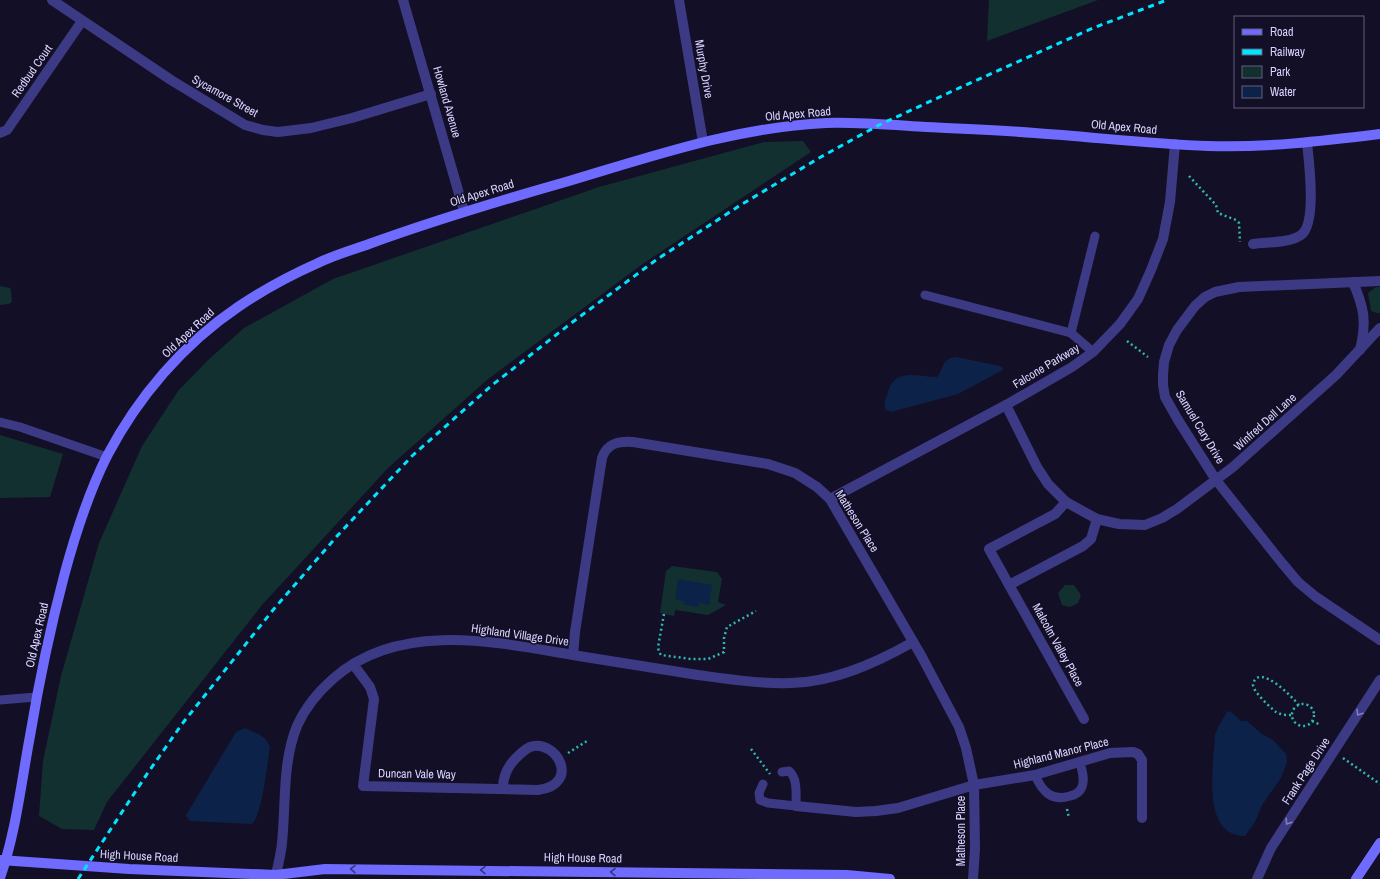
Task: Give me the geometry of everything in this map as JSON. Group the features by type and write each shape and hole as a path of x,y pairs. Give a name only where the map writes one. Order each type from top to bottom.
{"street":[{"name":"Sycamore Street","path":"52,0 171,80 245,124 263,130 278,132 311,128 352,118 431,94"},
{"name":"Howland Avenue","path":"403,0 464,211"},
{"name":"Murphy Drive","path":"679,0 703,142"},
{"name":"Redbud Court","path":"0,133 7,130 82,21"},
{"name":"Old Apex Road","path":"0,878 3,860 13,830 36,697 52,620 74,539 89,498 107,457 130,416 156,382 208,329 239,306 257,295 320,262 464,211 703,142 799,125 851,123 1035,133 1175,144 1243,146 1307,143 1380,134"},
{"path":"1253,244 1291,240 1302,235 1307,228 1311,198 1307,143"},
{"name":"Falcone Parkway","path":"830,499 1006,405 1072,367 1093,352 1120,324 1138,299 1151,270 1163,239 1170,202 1175,144"},
{"name":"Samuel Cary Drive","path":"1380,281 1239,287 1215,292 1195,306 1185,318 1169,345 1164,362 1163,385 1165,397 1170,407 1216,480 1298,582 1324,603 1380,640"},
{"path":"1353,282 1364,316 1364,332 1360,350"},
{"name":"Winfred Dell Lane","path":"1006,405 1037,468 1048,484 1066,502 1097,519 1119,524 1145,525 1162,518 1216,480 1248,454 1331,381 1380,328"},
{"name":"Matheson Place","path":"573,655 602,458 605,451 612,445 633,442 768,464 795,473 817,487 830,499 922,657 960,727 974,785 975,849 973,879"},
{"name":"Malcolm Valley Place","path":"1066,502 1054,514 989,548 1084,719"},
{"path":"1009,585 1083,546 1091,539 1097,519"},
{"name":"Highland Village Drive","path":"278,878 282,845 287,769 291,747 297,727 305,712 324,686 353,664 372,654 390,648 420,642 456,639 494,643 734,680 791,683 816,681 847,672 873,663 913,642"},
{"name":"Duncan Vale Way","path":"353,664 370,687 374,699 363,786 538,790 552,786 558,782 562,776 560,763 552,751 544,747 530,747 517,757 509,767 503,780 503,788"},
{"name":"Frank Page Drive","path":"1257,879 1271,848 1380,680"},
{"name":"Highland Manor Place","path":"796,806 856,812 898,808 974,785 1036,774 1080,763 1110,753 1129,751 1138,754 1143,764 1142,818"},
{"path":"1356,879 1380,843"},
{"name":"High House Road","path":"3,860 278,878 325,869 652,876 847,875 890,879"}],"lane":[{"path":"1071,333 1095,236"},
{"path":"925,296 1071,333 1093,352"},
{"path":"0,422 20,427 107,457"},
{"path":"0,700 36,697"},
{"path":"1036,774 1044,790 1051,796 1056,798 1068,797 1077,793 1082,786 1080,763"},
{"path":"763,784 759,793 760,800 768,803 796,806 796,791 793,776 789,771 782,772"}],"path":[{"path":"1189,176 1216,205 1218,213 1236,220 1239,223 1240,244 1253,244"},
{"path":"1127,341 1148,357"},
{"path":"664,614 658,647 659,652 661,654 691,659 708,659 724,652 724,638 727,628 756,611"},
{"path":"1291,715 1277,712 1257,694 1253,689 1253,683 1257,679 1264,677 1271,680 1293,697 1299,705"},
{"path":"1303,704 1309,706 1313,710 1314,716 1309,725 1300,726 1295,724 1291,715 1292,711 1299,705 1303,704"},
{"path":"1312,721 1322,725"},
{"path":"565,755 587,741"},
{"path":"751,749 773,777"},
{"path":"1334,752 1380,784"}],"green space":[{"path":"989,0 1098,0 987,41"},
{"path":"803,141 811,152 644,263 487,380 388,468 262,605 107,802 94,830 62,829 39,816 43,761 61,676 99,543 142,446 178,391 208,360 244,328 333,279 599,187 764,142"},
{"path":"0,286 10,288 12,302 9,304 0,305"},
{"path":"1376,287 1380,287 1380,313 1371,311 1368,293"},
{"path":"0,435 63,454 50,497 0,498"},
{"path":"672,566 717,572 722,579 718,602 726,605 708,615 675,610 674,616 660,613 666,571"},
{"path":"1065,585 1074,585 1081,595 1078,603 1070,607 1062,605 1058,593"}],"water":[{"path":"956,357 1000,366 1003,369 958,394 891,412 886,410 886,399 891,384 896,379 908,375 937,377 945,362"},
{"path":"678,579 712,585 709,605 699,603 698,607 683,604 684,601 675,599"},
{"path":"1230,711 1241,721 1247,721 1262,734 1273,740 1286,754 1287,762 1281,778 1262,805 1255,822 1245,836 1231,833 1221,824 1215,812 1213,796 1212,780 1215,735 1227,712"},
{"path":"245,728 263,737 270,747 262,799 256,818 252,824 190,821 186,816 188,812 236,732"}],"railway":[{"path":"78,879 147,774 182,724 273,610 338,535 412,456 491,386 570,324 656,260 739,206 819,158 879,125 957,89 1093,28 1167,0"}]}
